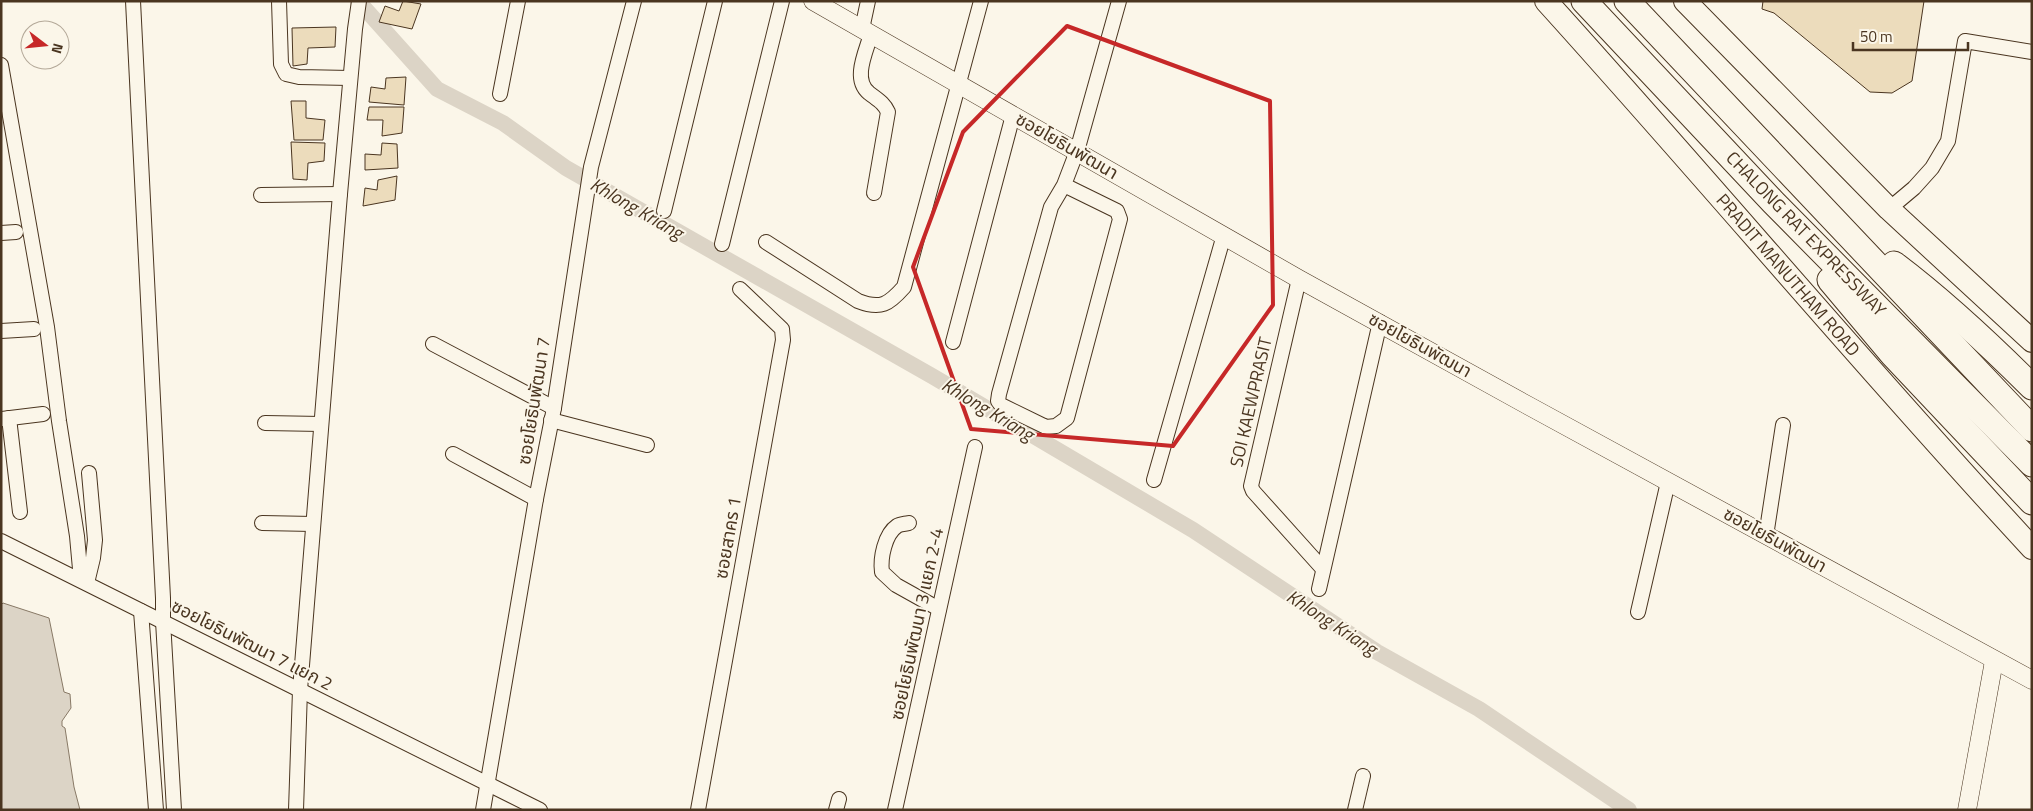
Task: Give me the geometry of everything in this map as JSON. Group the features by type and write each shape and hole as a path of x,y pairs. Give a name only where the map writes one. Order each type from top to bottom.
{"highway":[{"name":"CHALONG RAT EXPRESSWAY","path":"1584,1 1773,202 2032,464"},
{"name":"CHALONG RAT EXPRESSWAY","path":"1627,1 2032,428"},
{"path":"1773,202 1832,283 1863,321 2032,502"},
{"path":"1838,222 1942,302 2032,387"}],"main road":[{"name":"PRADIT MANUTHAM ROAD","path":"1546,1 1623,86 1933,440 2032,548"},
{"path":"1691,3 1889,209 2032,341"}],"street":[{"path":"133,1 174,810"},
{"path":"280,1 281,64 286,74 299,77 350,78"},
{"path":"296,810 300,690 340,194 359,1"},
{"path":"500,94 518,1"},
{"name":"ซอยโยธินพัฒนา 7","path":"483,810 486,783 552,414 591,167 634,1"},
{"path":"664,211 715,1"},
{"path":"722,244 782,1"},
{"name":"ซอยโยธินพัฒนา","path":"813,1 1300,279 1766,536 2032,680"},
{"path":"868,1 860,81 864,89 885,104 888,112 874,193"},
{"path":"766,242 858,301 872,306 891,302 904,287 960,85 981,1"},
{"path":"1064,185 1117,212 1120,219 1068,418 1056,426 1046,427 1001,405 998,401 999,394 1051,207 1064,185 1077,151 1119,1"},
{"path":"1889,209 1914,188 1932,168 1948,141 1965,41 2032,52"},
{"path":"1,65 47,327 59,421 84,582"},
{"path":"953,342 1013,115"},
{"path":"262,195 340,194"},
{"path":"1,233 16,232"},
{"path":"1154,480 1224,234"},
{"name":"SOI KAEWPRASIT","path":"1300,279 1251,486 1253,492 1323,569"},
{"name":"ซอยสาคร 1","path":"698,810 783,340 782,329 740,289"},
{"path":"1319,589 1380,322"},
{"path":"1,330 34,329"},
{"path":"432,344 552,414 647,445"},
{"path":"20,512 5,418 43,414"},
{"path":"264,423 321,424"},
{"path":"1766,536 1783,425"},
{"name":"ซอยโยธินพัฒนา 3 แยก 2-4","path":"895,810 975,447"},
{"path":"453,454 536,499"},
{"path":"84,582 93,558 95,540 89,473"},
{"path":"1638,612 1668,482"},
{"path":"262,523 313,524"},
{"path":"909,523 898,525 891,532 885,546 881,564 882,572 896,585 939,609"},
{"name":"ซอยโยธินพัฒนา 7 แยก 2","path":"1,541 540,810"},
{"path":"141,610 156,810"},
{"path":"1968,810 1994,660"},
{"path":"1356,810 1363,776"}],"highlighted area":[{"path":"1067,26 1270,101 1273,305 1173,446 971,429 913,267 963,132"}],"shaded area":[{"path":"3,603 49,618 64,692 70,694 71,708 62,721 62,726 65,728 74,787 80,810 1,810 1,605"}],"building":[{"path":"403,1 421,4 412,29 379,22 385,6 399,11"},
{"path":"1763,1 1924,1 1912,81 1892,93 1870,92 1774,13 1762,9"},
{"path":"336,27 335,47 308,48 307,64 293,66 292,28"},
{"path":"406,77 404,105 369,102 371,87 385,89 386,78"},
{"path":"291,101 306,101 306,118 325,120 323,140 294,140"},
{"path":"369,107 404,107 402,133 382,136 383,120 367,120"},
{"path":"291,142 325,143 324,161 308,163 307,180 293,179"},
{"path":"382,143 397,144 398,168 365,170 365,154 381,155"},
{"path":"397,176 395,200 363,206 365,188 377,190 378,180"}],"waterway":[{"name":"Khlong Kriang","path":"358,1 437,89 503,123 566,168 932,376 1193,530 1377,652 1479,709 1629,810"}]}
